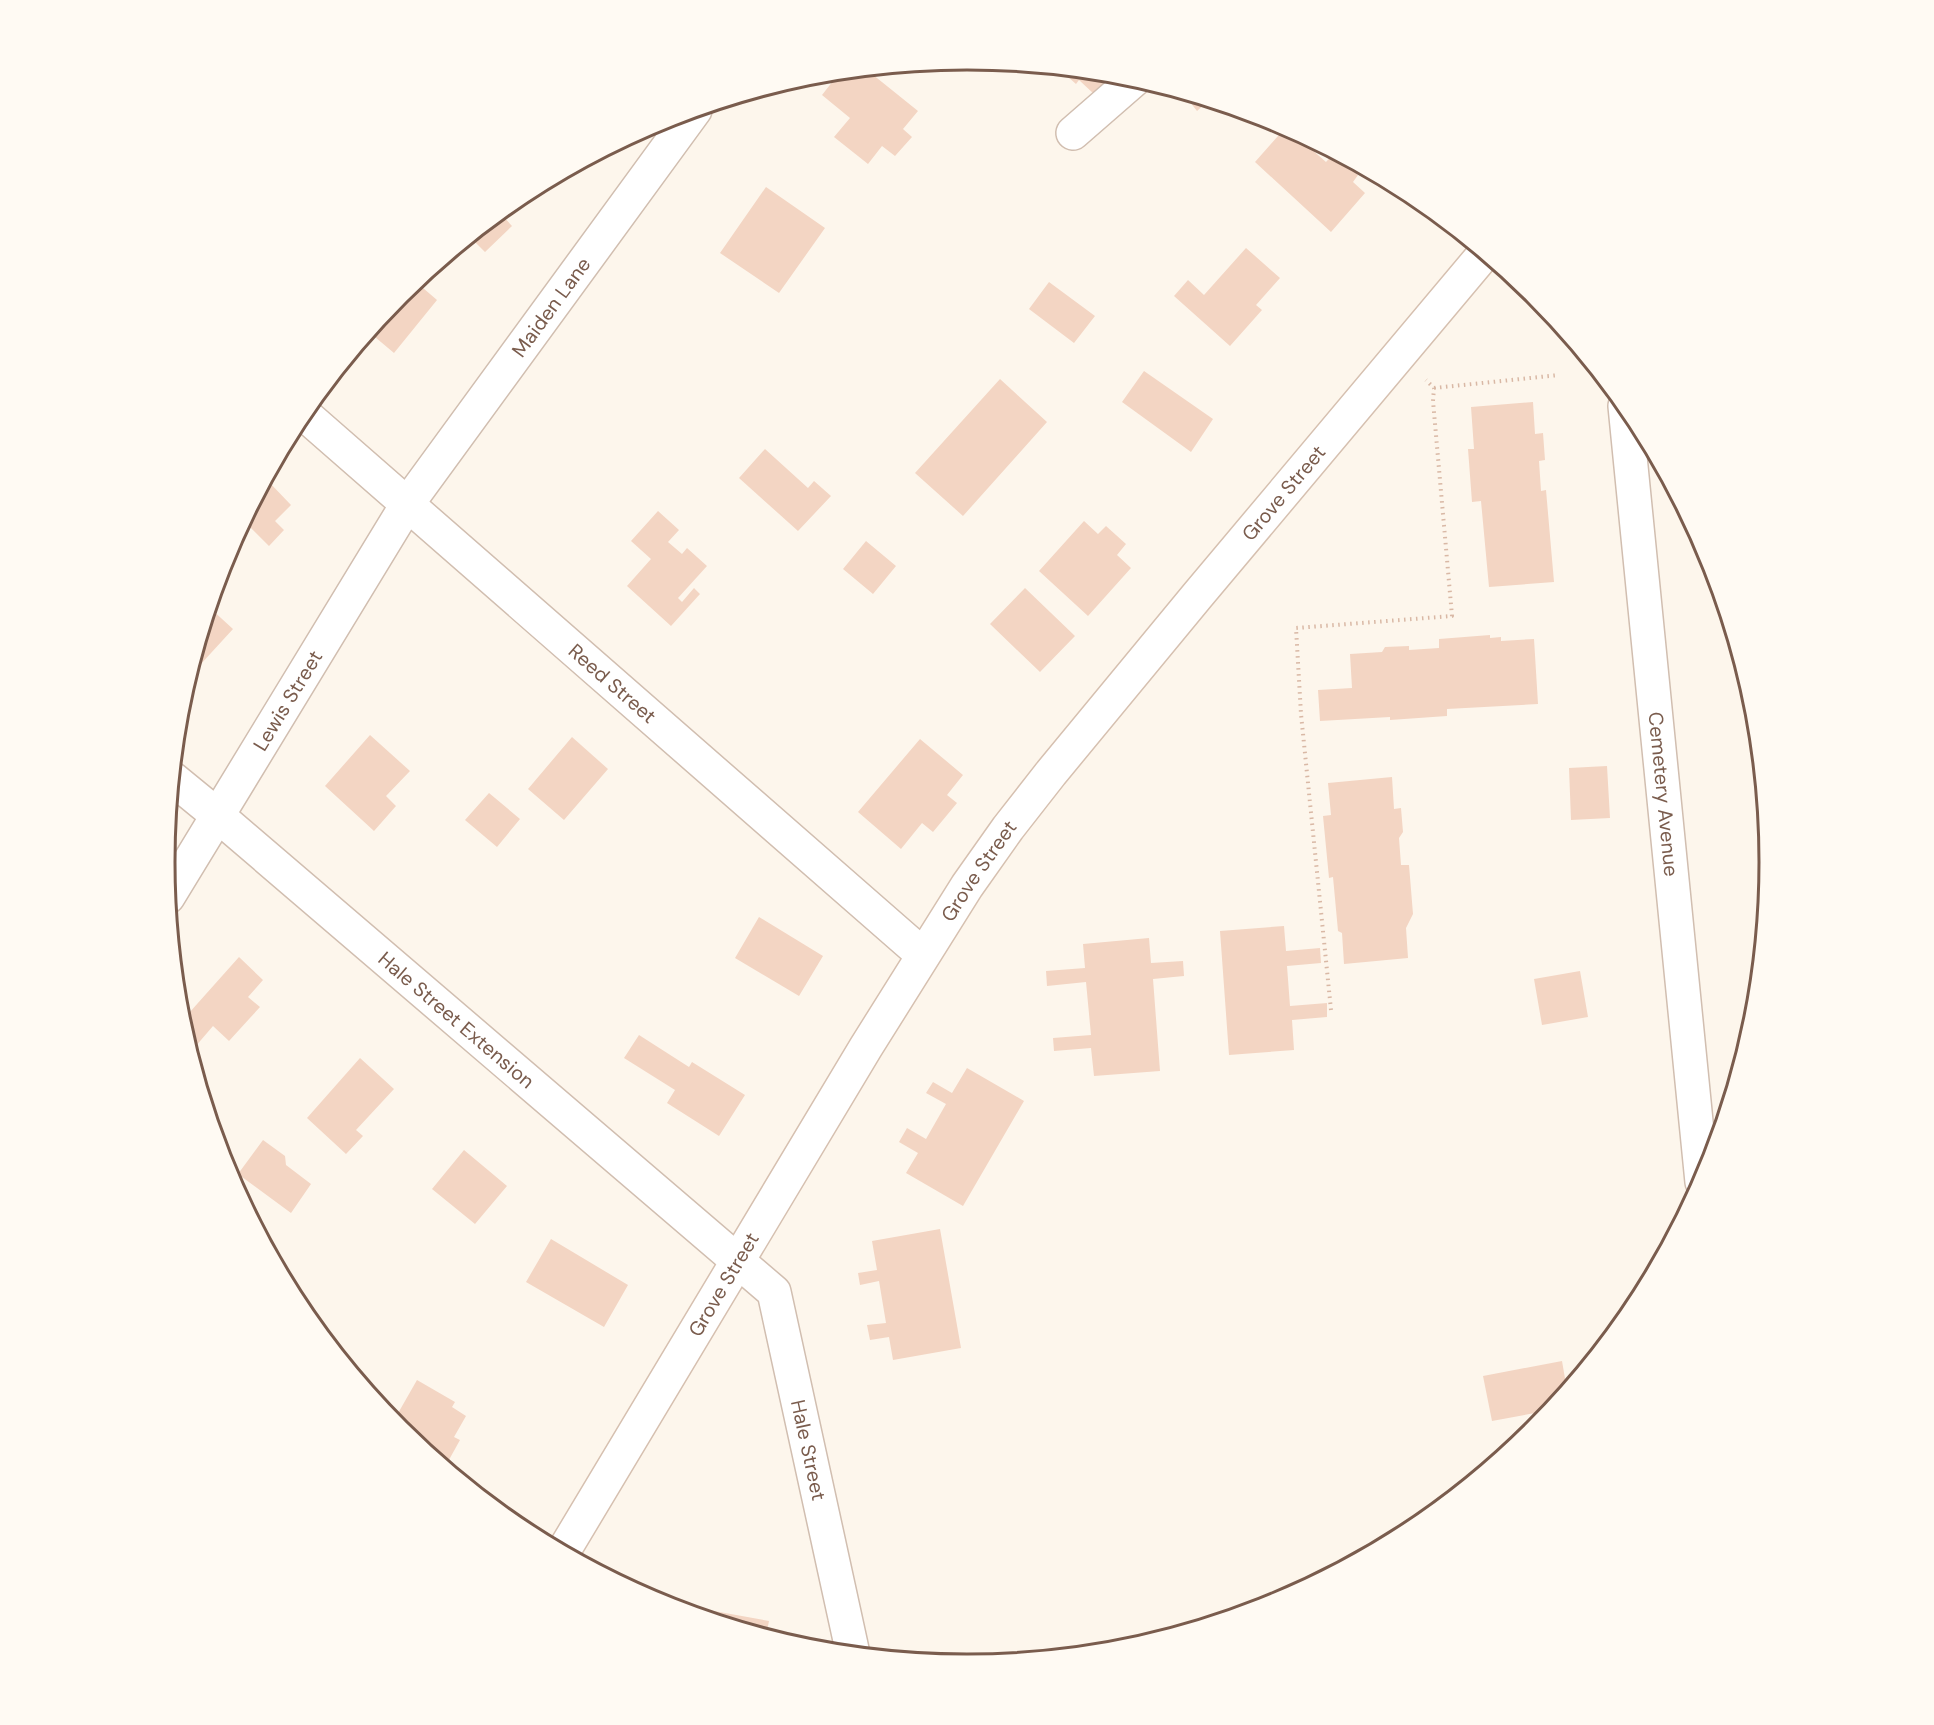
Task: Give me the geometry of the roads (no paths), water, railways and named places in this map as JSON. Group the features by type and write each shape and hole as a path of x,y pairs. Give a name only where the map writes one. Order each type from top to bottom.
{"street":[{"path":"1073,133 1126,87"},
{"name":"Maiden Lane","path":"408,503 686,123"},
{"name":"Grove Street","path":"567,1546 923,955 967,886 1008,828 1051,773 1480,259"},
{"name":"Reed Street","path":"311,419 923,955"},
{"name":"Cemetery Avenue","path":"1627,423 1700,1163"},
{"name":"Lewis Street","path":"176,884 408,503"},
{"name":"Hale Street Extension","path":"180,784 739,1262"},
{"name":"Hale Street","path":"739,1262 774,1292 851,1646"}]}
